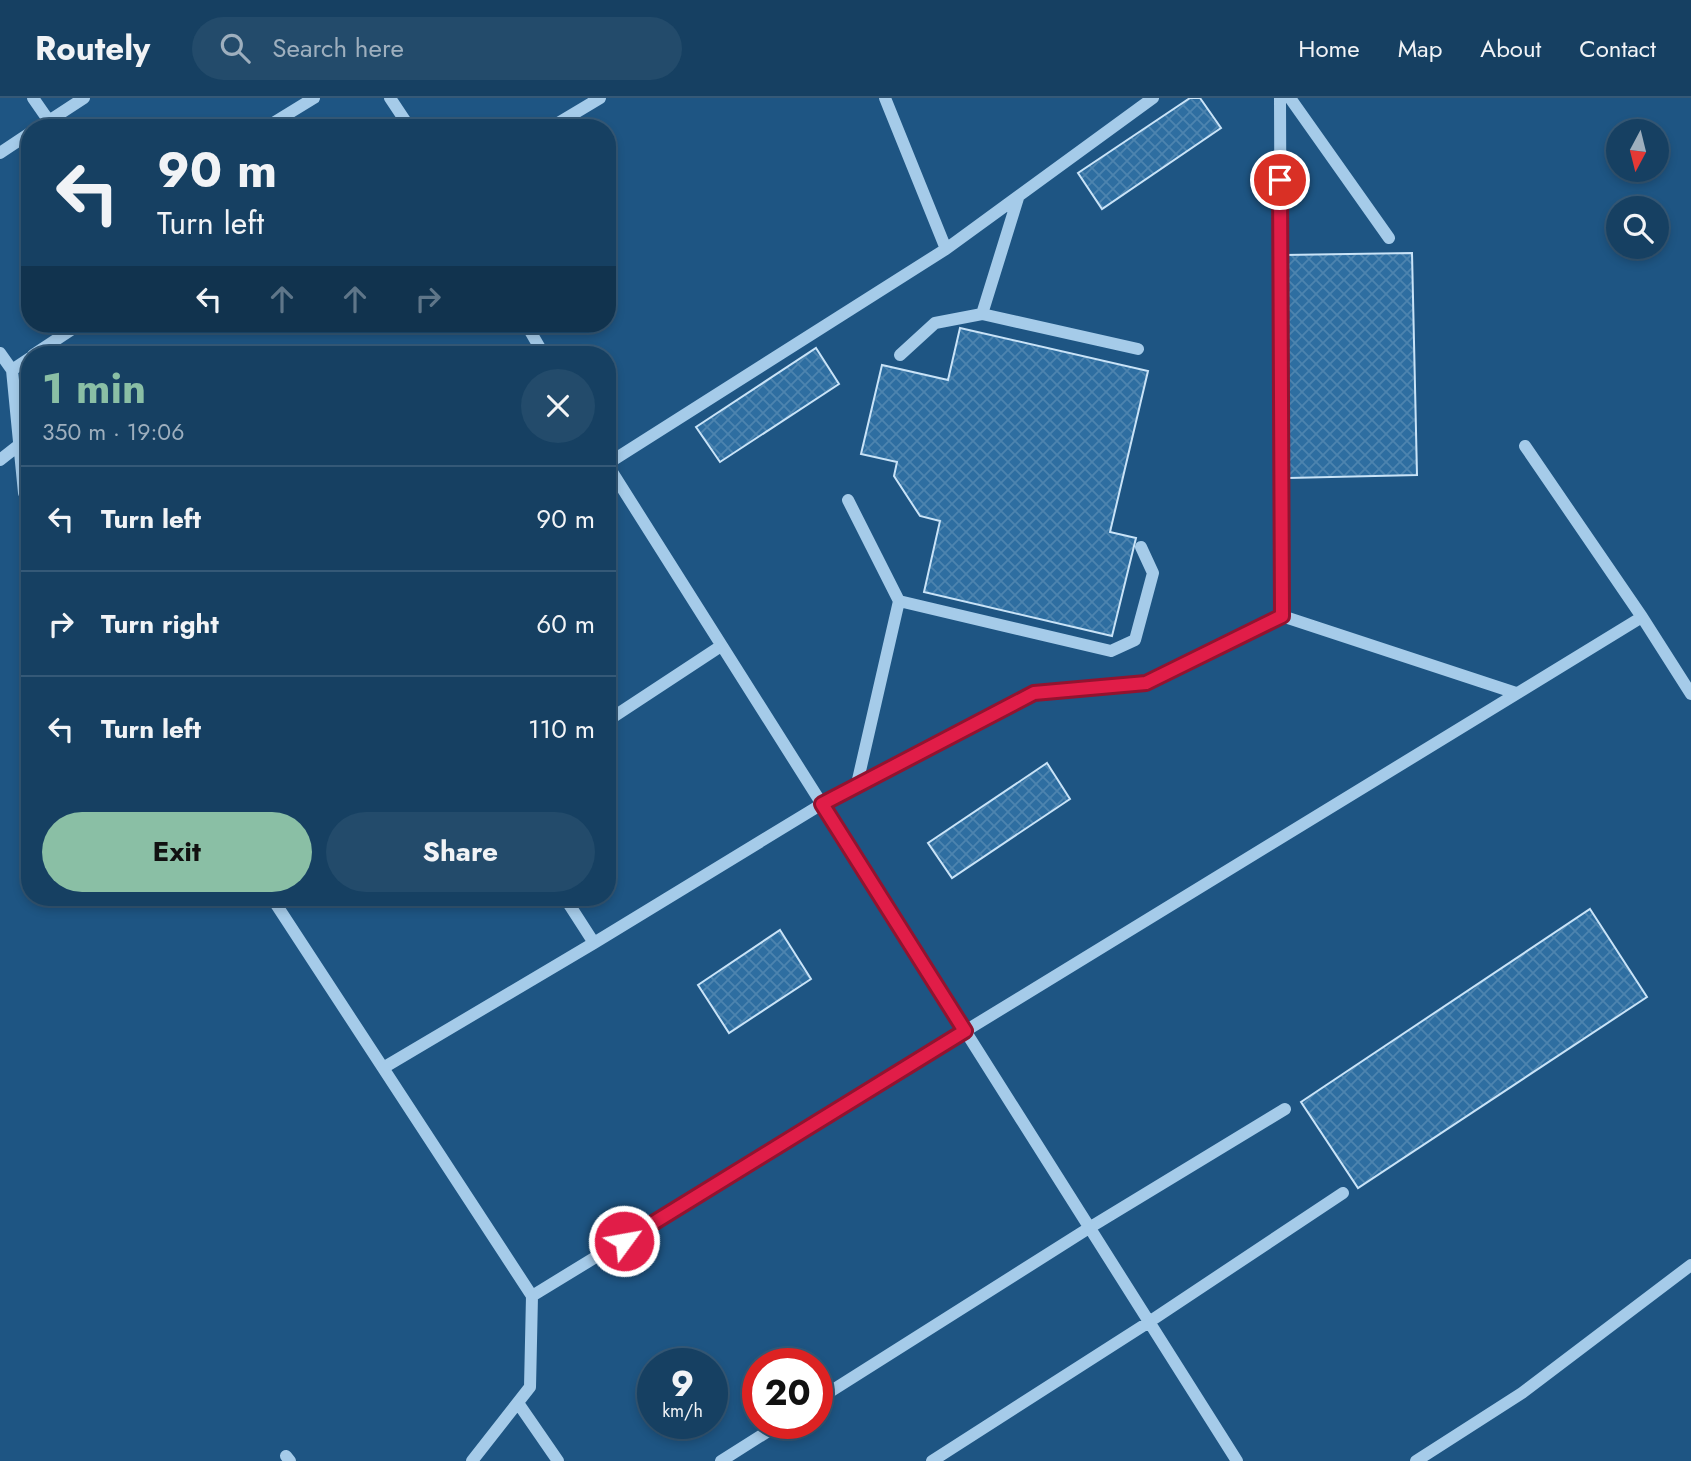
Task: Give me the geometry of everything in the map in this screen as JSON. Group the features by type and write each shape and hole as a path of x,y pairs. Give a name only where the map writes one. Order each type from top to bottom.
{"lane":[{"path":"33,98 41,119"},
{"path":"51,119 83,98"},
{"path":"280,119 314,98"},
{"path":"390,98 404,119"},
{"path":"565,119 600,98"},
{"path":"885,98 946,249"},
{"path":"616,458 946,249 1153,98"},
{"path":"1280,98 1282,616"},
{"path":"1290,98 1389,238"},
{"path":"0,153 21,139"},
{"path":"982,314 1018,198"},
{"path":"900,355 935,323 982,314 1138,349"},
{"path":"47,346 66,333"},
{"path":"0,353 12,370 21,464"},
{"path":"12,370 21,364"},
{"path":"0,460 19,445"},
{"path":"1525,446 1642,617 1691,694"},
{"path":"616,478 1237,1461"},
{"path":"848,500 899,601 857,784"},
{"path":"899,601 1111,650 1135,639 1153,573 1141,547"},
{"path":"383,1068 822,804 1034,693 1146,683 1282,616 1517,693"},
{"path":"532,1296 1642,617"},
{"path":"616,715 722,646"},
{"path":"277,906 532,1296 530,1387 472,1461"},
{"path":"570,906 594,943"},
{"path":"833,1390 1089,1228 1285,1109"},
{"path":"932,1461 1149,1322 1343,1192"},
{"path":"1416,1461 1522,1393 1691,1265"},
{"path":"518,1403 558,1461"},
{"path":"721,1461 756,1439"}],"building":[{"path":"1190,98 1200,98 1221,128 1102,209 1078,173"},
{"path":"1412,253 1417,475 1289,478 1284,255"},
{"path":"960,328 1148,371 1110,532 1136,538 1112,636 924,592 940,521 920,516 894,476 897,462 861,454 882,365 948,380"},
{"path":"816,348 839,384 720,462 696,427"},
{"path":"1047,763 1070,799 952,878 928,843"},
{"path":"1590,909 1647,997 1358,1188 1301,1102"},
{"path":"780,930 811,979 729,1033 698,985"}],"route":[{"path":"624,1241 965,1031 822,804 1034,693 1146,683 1282,616 1280,180"}]}
